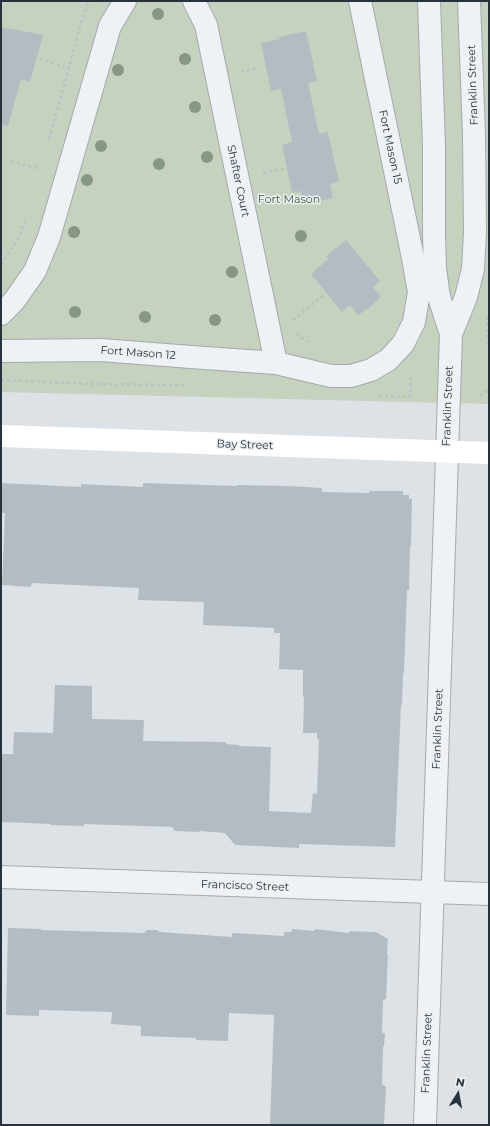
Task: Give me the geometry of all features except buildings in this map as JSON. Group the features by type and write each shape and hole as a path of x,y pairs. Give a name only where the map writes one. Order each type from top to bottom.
{"main road":[{"name":"Bay Street","path":"1,436 489,453"}],"street":[{"path":"1,314 14,301 34,271 49,237 110,26 125,1"},
{"name":"Shafter Court","path":"194,1 206,25 276,363"},
{"name":"Fort Mason 15","path":"276,363 331,376 351,376 371,370 388,360 403,344 414,322 419,292 360,1"},
{"name":"Franklin Street","path":"425,1125 451,334 439,297 435,269 434,146 429,1"},
{"name":"Franklin Street","path":"451,334 466,297 473,270 475,232 474,135 469,1"},
{"name":"Fort Mason 12","path":"1,351 101,350 276,363"},
{"name":"Francisco Street","path":"1,877 489,894"}],"path":[{"path":"48,140 81,23 89,1"},
{"path":"40,59 72,69"},
{"path":"10,161 40,169 38,176"},
{"path":"262,173 284,169"},
{"path":"1,265 19,237 28,214"},
{"path":"289,323 324,296"},
{"path":"294,330 309,343"},
{"path":"480,396 489,388"}],"green space":[{"name":"Fort Mason","path":"1,1 489,1 489,404 1,392"}]}
